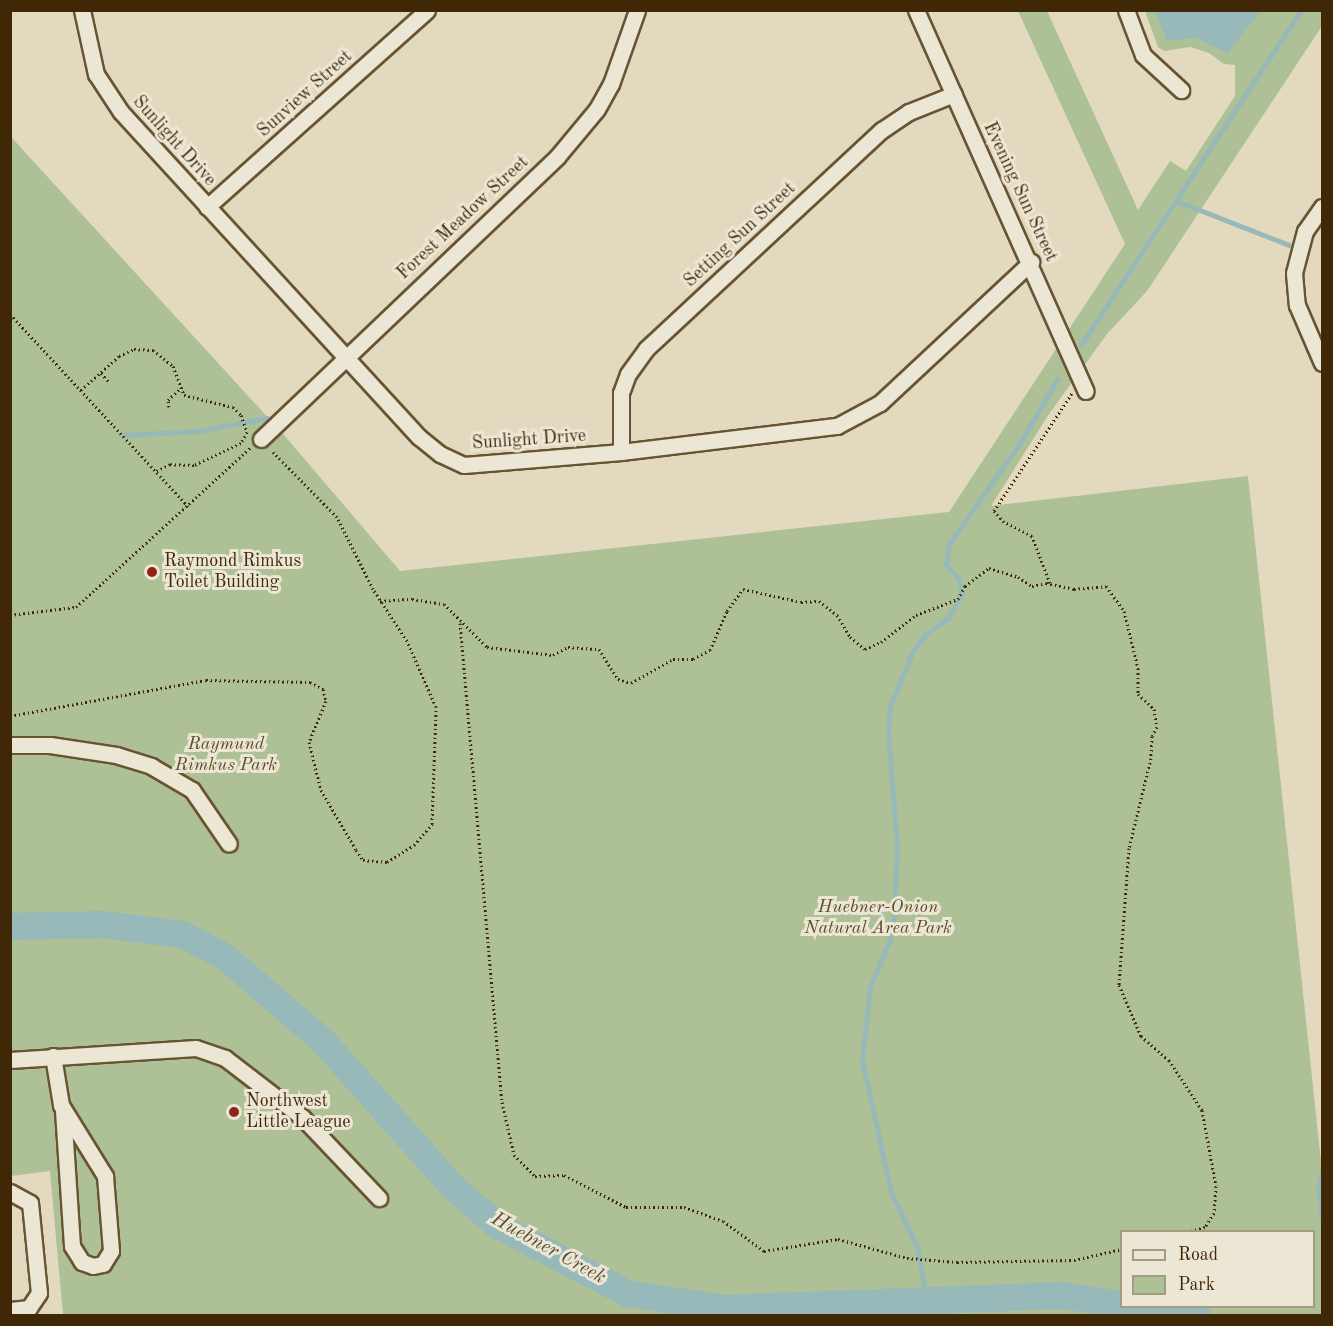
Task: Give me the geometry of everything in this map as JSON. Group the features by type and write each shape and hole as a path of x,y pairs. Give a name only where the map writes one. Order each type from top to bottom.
{"street":[{"name":"Sunlight Drive","path":"82,10 91,60 103,87 207,207 419,437 440,454 464,465 621,452 821,429 859,417 879,403 1031,262"},
{"name":"Sunview Street","path":"207,207 427,10"},
{"name":"Forest Meadow Street","path":"261,439 273,424 557,157 579,132 611,84 637,10"},
{"name":"Evening Sun Street","path":"916,10 1031,262 1083,385"},
{"path":"1126,10 1143,55 1181,90"},
{"name":"Setting Sun Street","path":"621,452 621,393 628,374 646,349 882,130 909,112 954,94"},
{"path":"1323,207 1305,231 1294,273 1297,305 1323,363"},
{"path":"10,745 50,745 116,754 152,766 192,790 229,844"},
{"path":"10,1060 196,1048 225,1058 302,1117 379,1198"},
{"path":"53,1056 63,1109 72,1246 82,1262 93,1266 103,1264 111,1251 105,1176 63,1109"},
{"path":"10,1192 30,1203 39,1293 29,1308 10,1310"}],"path":[{"path":"10,314 188,506"},
{"path":"81,390 119,356 134,349 153,350 173,366 184,395 233,407 248,432 241,443 194,465 170,464 156,471"},
{"path":"100,373 110,383"},
{"path":"1050,584 1032,536 1004,522 994,511 1083,385"},
{"path":"169,407 168,400 181,388"},
{"path":"10,615 76,607 261,439 337,517 380,601 407,641 436,707 432,824 414,845 387,862 363,860 321,790 309,742 326,701 323,689 310,682 206,680 10,716"},
{"path":"241,443 245,453"},
{"path":"380,601 412,599 444,604 487,647 553,655 568,647 599,649 618,679 631,683 673,659 693,659 710,650 727,611 743,589 801,602 819,601 837,615 850,637 865,649 881,642 916,615 958,599 965,586 989,568 1018,577 1032,586 1050,584 1074,589 1106,586 1124,611 1138,668 1138,694 1154,709 1157,727 1152,736 1151,758 1129,848 1119,985 1141,1036 1169,1060 1202,1110 1216,1186 1214,1213 1204,1227 1194,1230"},
{"path":"460,622 502,1102 514,1155 528,1169 536,1176 564,1175 626,1207 684,1207 713,1217 765,1251 838,1239 907,1258 957,1262 1074,1260 1120,1249"}],"green space":[{"name":"Huebner-Onion Natural Area Park","path":"1018,11 1047,11 1138,210 1170,161 1186,171 1235,96 1235,65 1224,64 1209,53 1190,47 1164,51 1158,47 1145,11 1322,11 1322,26 1147,291 1107,334 1049,414 991,506 1248,476 1322,1171 1322,1315 63,1315 50,1171 11,1176 11,137 284,435 400,571 949,512 1125,244"}],"water":[{"path":"1155,10 1260,11 1228,53 1196,38 1167,41"}],"waterway":[{"path":"1081,345 1301,10"},
{"path":"1177,201 1289,245"},
{"path":"926,1298 917,1247 891,1193 862,1060 870,988 893,932 897,846 888,735 890,707 912,653 925,635 948,618 962,594 958,578 946,565 949,544 1020,443 1057,380"},
{"path":"123,435 198,431 267,418"},
{"name":"Huebner Creek","path":"10,926 102,924 182,934 224,956 322,1040 453,1187 497,1225 627,1293 724,1308 1061,1295 1120,1304"},
{"path":"1322,1172 1319,1188 1322,1217"},
{"name":"Huebner Creek","path":"1149,1308 1197,1316"}],"place":[{"name":"Raymond Rimkus Toilet Building","path":"152,572"},
{"name":"Northwest Little League","path":"234,1112"}],"park label":[{"name":"Raymund Rimkus Park","path":"226,756"}]}
